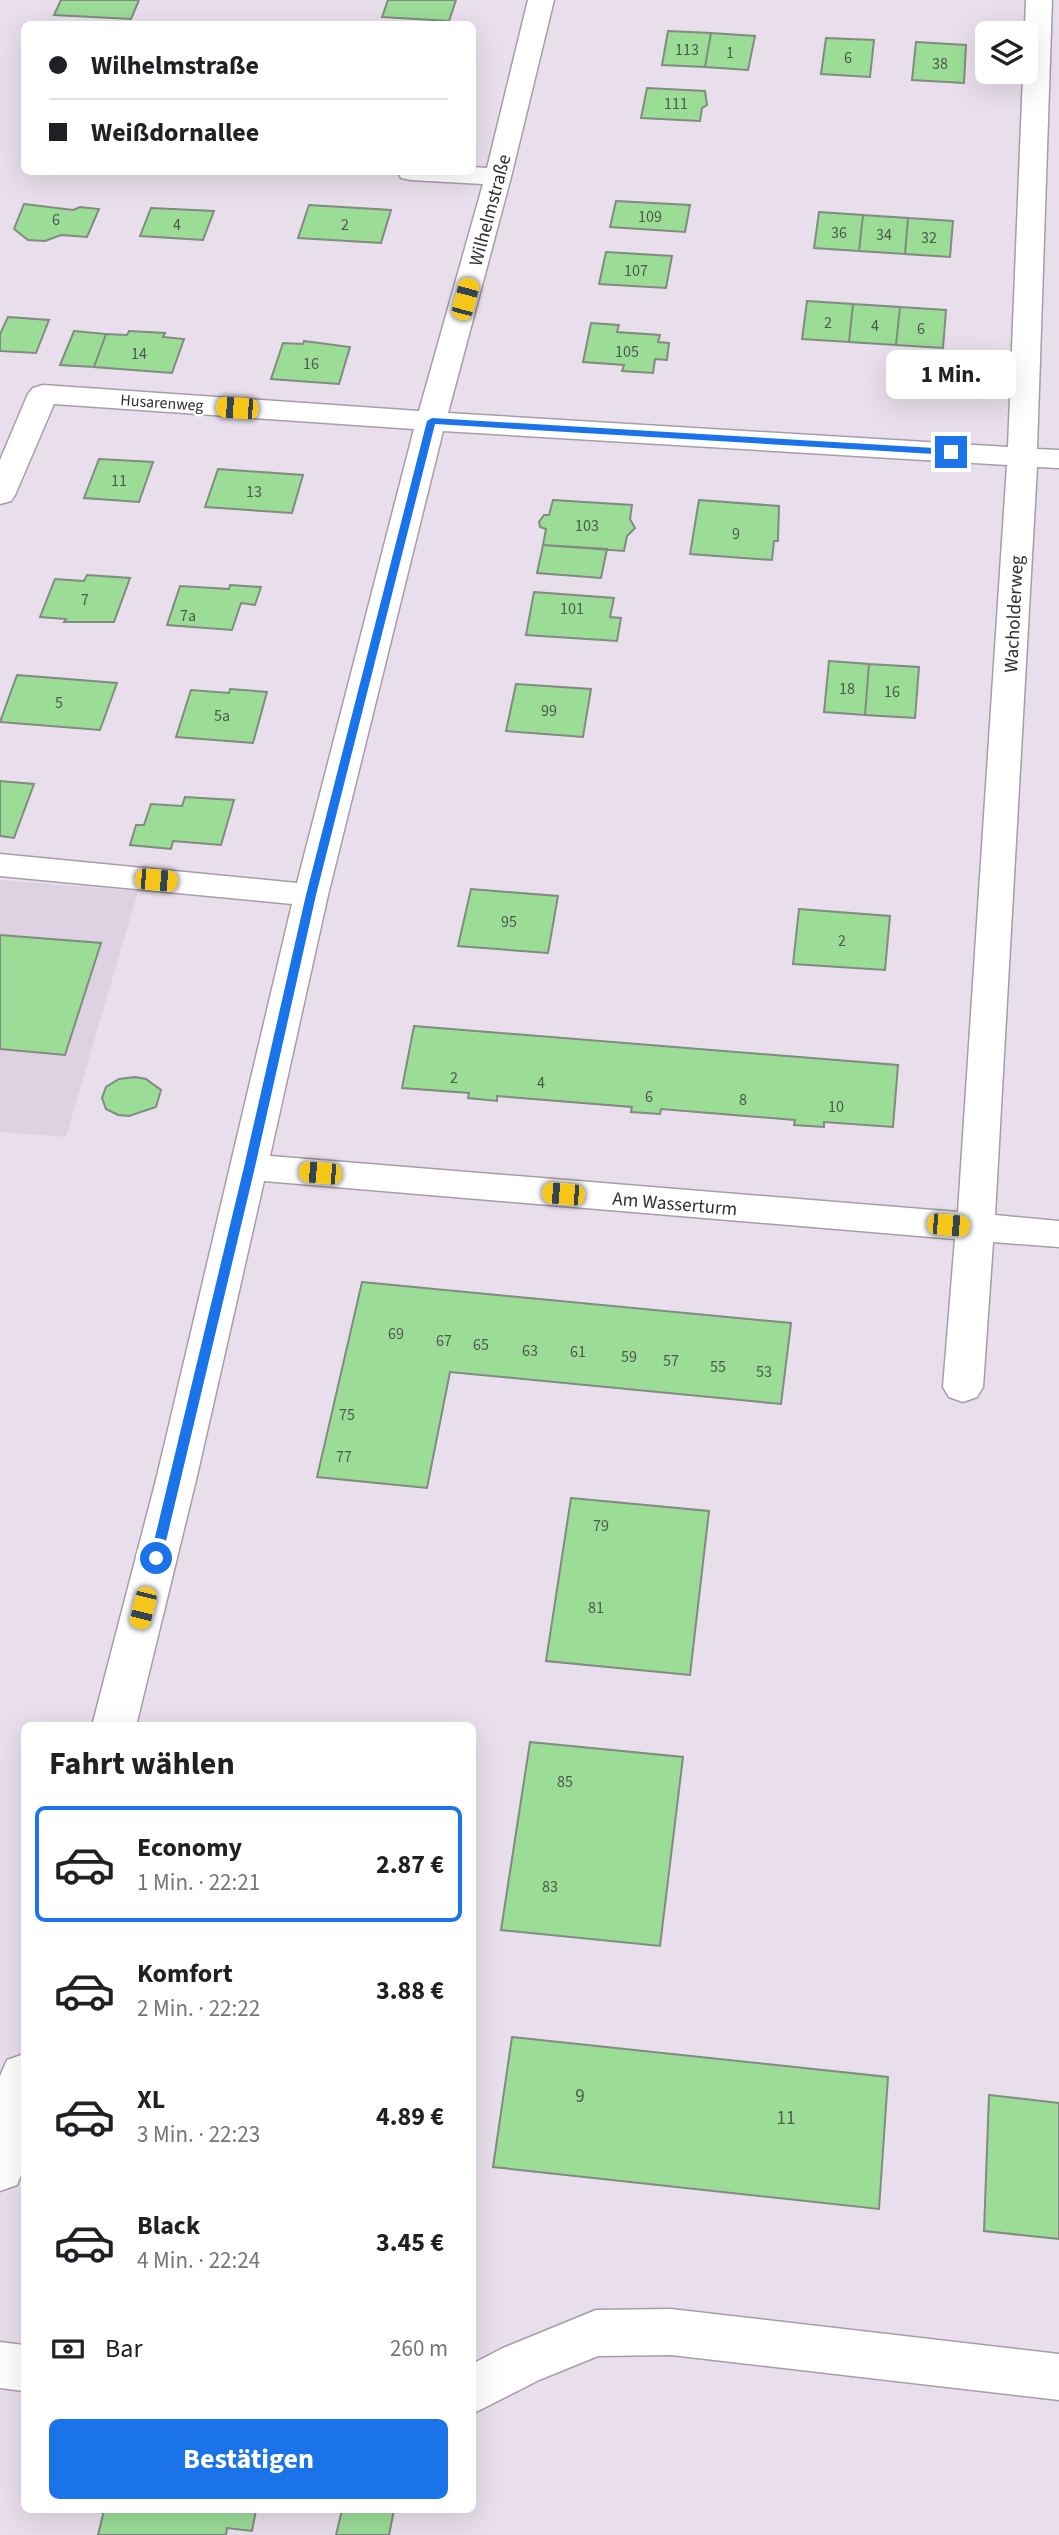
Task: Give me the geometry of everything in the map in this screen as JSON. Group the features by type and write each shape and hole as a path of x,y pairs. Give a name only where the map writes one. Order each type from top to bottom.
{"street":[{"name":"Wilhelmstraße","path":"115,1722 177,1476 311,895 432,421 498,177 541,0"},
{"name":"Wacholderweg","path":"963,1387 1022,456 1039,0"},
{"path":"463,175 498,177"},
{"name":"Husarenweg","path":"0,495 43,394 432,421"},
{"path":"432,421 1059,459"},
{"path":"0,865 311,895"},
{"name":"Am Wasserturm","path":"250,1167 1059,1234"},
{"path":"0,2171 21,2086"},
{"path":"476,2389 521,2364 596,2333 671,2332 1059,2377"},
{"path":"0,2365 21,2368"}],"shaded area":[{"path":"0,880 138,891 66,1137 0,1132"}],"building":[{"path":"61,0 139,0 131,19 54,15"},
{"path":"388,0 456,0 449,21 382,17"},
{"path":"668,31 711,33 705,67 662,65"},
{"path":"711,33 755,36 748,70 705,67"},
{"path":"826,38 874,40 870,77 821,74"},
{"path":"916,42 966,45 964,83 912,80"},
{"path":"647,88 705,91 707,105 702,108 700,121 641,118"},
{"path":"616,201 690,205 685,232 610,227"},
{"path":"24,204 73,210 80,207 99,209 87,237 61,235 45,241 28,240 14,229"},
{"path":"309,205 391,210 381,243 298,238"},
{"path":"151,208 214,211 203,240 140,236"},
{"path":"819,212 863,215 859,251 814,248"},
{"path":"863,215 908,218 905,254 859,251"},
{"path":"908,218 953,221 950,257 905,254"},
{"path":"606,252 672,256 666,288 599,284"},
{"path":"807,301 853,304 849,342 802,339"},
{"path":"853,304 900,307 896,345 849,342"},
{"path":"900,307 946,310 943,348 896,345"},
{"path":"8,317 49,320 36,353 0,351 0,334"},
{"path":"591,323 619,325 617,332 660,335 658,342 669,343 667,360 655,359 653,373 622,371 624,365 583,362"},
{"path":"74,331 106,334 94,367 60,365"},
{"path":"129,331 165,333 163,337 184,339 172,373 94,367 106,334 127,335"},
{"path":"304,341 350,347 339,384 271,379 283,343 303,344"},
{"path":"99,459 153,462 139,502 84,498"},
{"path":"218,469 303,475 292,513 205,507"},
{"path":"553,500 632,505 630,519 635,528 627,536 624,551 543,545 546,529 540,527 539,522 544,515 549,515"},
{"path":"699,500 779,506 778,541 774,541 772,560 690,554"},
{"path":"543,545 607,549 601,578 537,573"},
{"path":"87,575 130,578 114,622 64,622 66,619 40,617 55,579 84,581"},
{"path":"230,585 261,587 255,605 241,603 232,630 167,625 180,586 229,589"},
{"path":"534,592 614,598 610,617 621,618 617,641 526,635"},
{"path":"829,661 869,664 865,715 824,712"},
{"path":"869,664 919,667 915,718 865,715"},
{"path":"17,675 117,683 100,730 0,722"},
{"path":"516,684 591,689 583,737 506,731"},
{"path":"230,689 267,692 253,743 176,737 191,690 229,693"},
{"path":"0,781 34,784 14,838 0,836"},
{"path":"185,797 234,800 221,845 173,841 171,849 130,845 136,825 144,825 151,804 182,806"},
{"path":"471,889 558,896 548,953 458,946"},
{"path":"799,909 890,916 885,970 793,964"},
{"path":"0,935 101,943 65,1055 0,1049"},
{"path":"414,1026 898,1065 893,1127 824,1122 824,1127 794,1125 795,1120 661,1109 660,1114 631,1112 632,1107 497,1096 497,1101 468,1098 469,1093 402,1088"},
{"path":"119,1079 146,1079 161,1090 156,1107 129,1116 118,1115 106,1109 102,1098 106,1087"},
{"path":"362,1282 791,1323 781,1404 450,1372 427,1488 317,1477"},
{"path":"571,1498 709,1511 690,1675 546,1661"},
{"path":"530,1742 683,1757 660,1946 501,1930"},
{"path":"512,2037 888,2077 879,2209 493,2167"},
{"path":"989,2095 1059,2103 1059,2239 984,2231"},
{"path":"103,2513 255,2513 252,2531 227,2528 226,2535 98,2535"},
{"path":"341,2513 393,2513 389,2535 336,2535"}],"route":[{"path":"156,1558 250,1167 311,895 432,421 951,452"}]}
